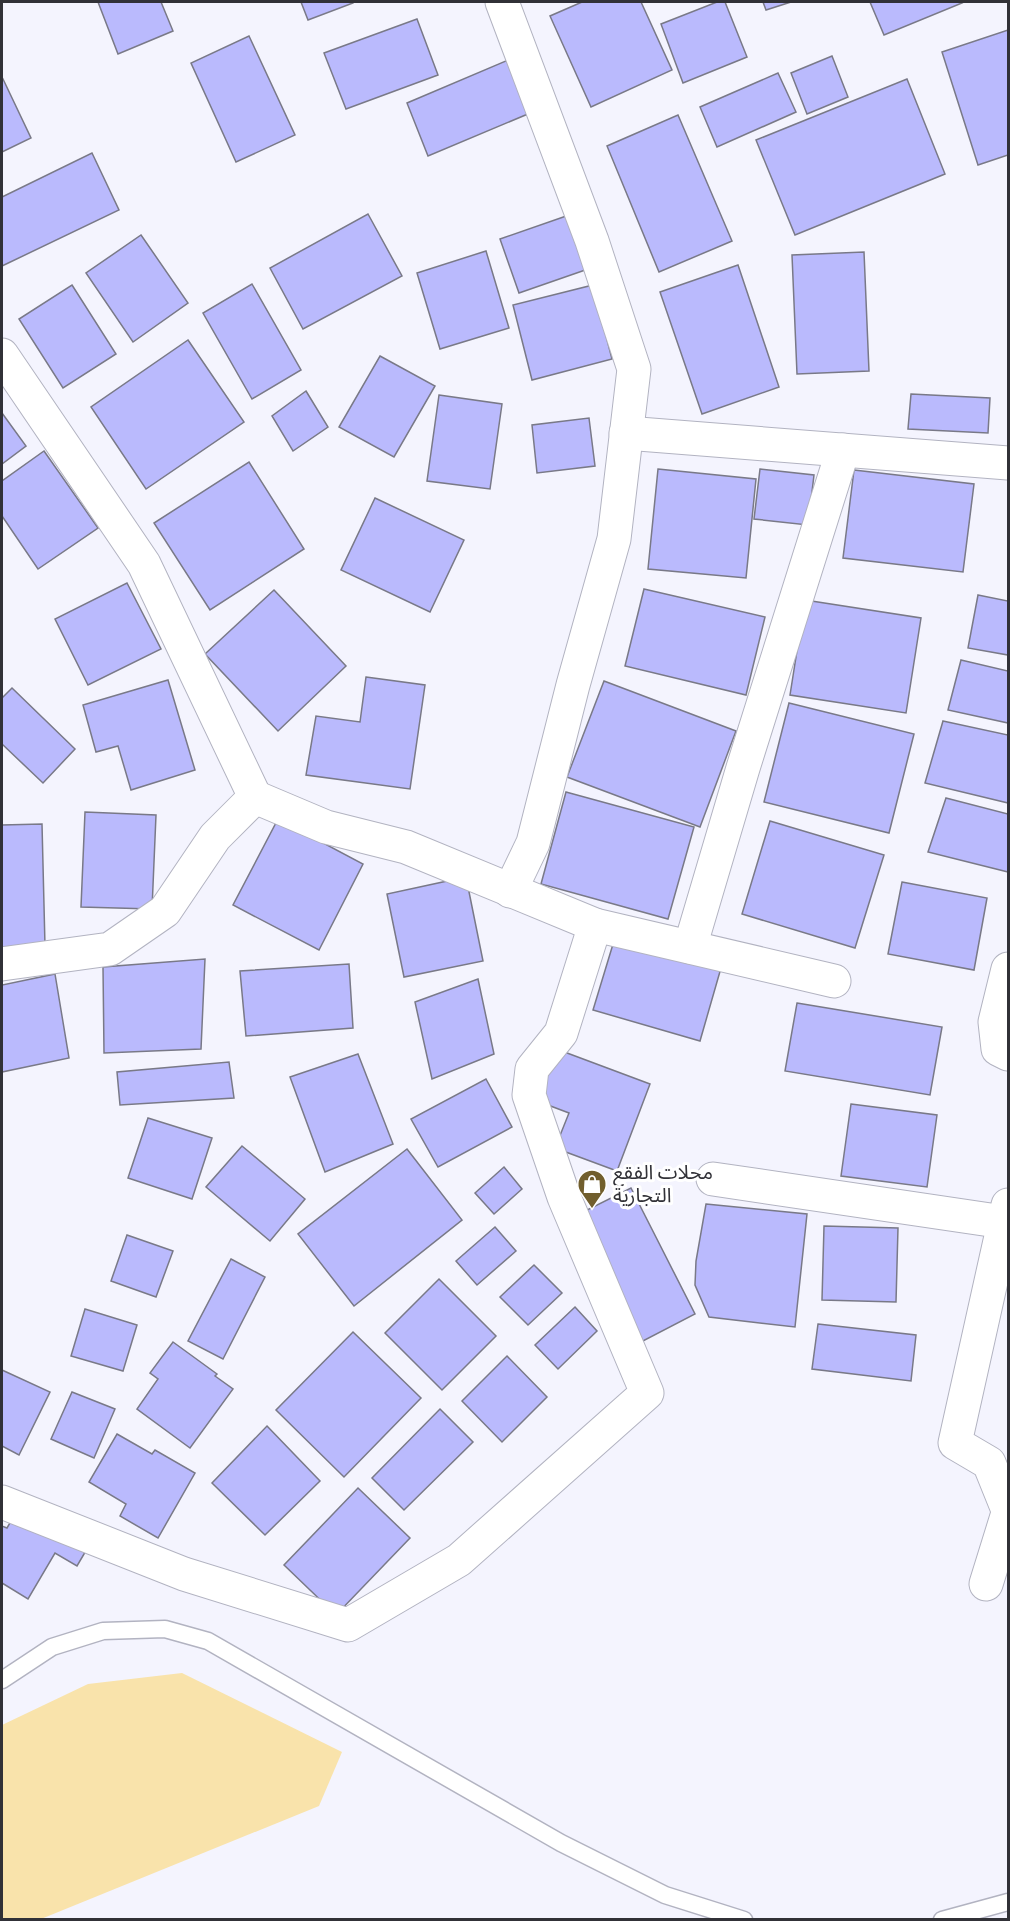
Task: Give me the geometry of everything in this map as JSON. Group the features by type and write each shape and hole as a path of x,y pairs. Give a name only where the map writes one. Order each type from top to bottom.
{"street":[{"path":"502,2 592,241 634,369 614,539 573,685 533,843 510,891"},
{"path":"2,355 144,564 255,797 326,827 406,847 595,925 834,981"},
{"path":"626,434 1008,463"},
{"path":"690,947 746,757 843,450"},
{"path":"2,964 110,950 165,911 215,837 255,797"},
{"path":"2,1502 184,1574 348,1625 459,1560 647,1393 564,1197 529,1095 532,1069 561,1033 595,925"},
{"path":"1008,969 1004,1004 995,1022 998,1049 1008,1054"},
{"path":"713,1179 1006,1214 955,1443 989,1463 1008,1512 986,1584"}],"lane":[{"path":"2,1680 52,1647 103,1631 165,1629 208,1641 561,1843 665,1895 744,1920"},
{"path":"942,1920 1008,1902"}],"shaded area":[{"path":"182,1673 342,1752 319,1806 41,1919 2,1919 2,1725 88,1684"}],"building":[{"path":"98,2 161,2 173,31 118,54"},
{"path":"301,2 353,2 353,3 308,20"},
{"path":"582,2 641,2 672,70 591,107 550,16"},
{"path":"717,2 725,2 747,57 683,83 661,24"},
{"path":"763,2 791,2 766,10"},
{"path":"870,2 961,2 962,3 884,35"},
{"path":"417,19 438,75 346,109 324,53"},
{"path":"1008,30 1008,155 978,165 942,52"},
{"path":"249,36 295,135 236,162 191,63"},
{"path":"832,56 848,97 807,114 791,73"},
{"path":"513,58 535,111 428,156 407,103"},
{"path":"778,73 796,112 717,147 700,107"},
{"path":"907,79 945,174 795,235 756,140"},
{"path":"2,80 31,138 2,152"},
{"path":"678,115 732,241 659,272 607,146"},
{"path":"92,153 119,210 2,266 2,197"},
{"path":"368,214 402,276 303,329 270,268"},
{"path":"572,214 591,268 519,293 500,239"},
{"path":"141,235 188,303 133,342 86,273"},
{"path":"486,251 509,328 440,349 417,273"},
{"path":"864,252 869,371 797,374 792,255"},
{"path":"738,265 779,387 702,414 660,292"},
{"path":"252,284 301,370 252,399 203,313"},
{"path":"72,285 116,354 63,388 19,319"},
{"path":"593,285 612,359 532,380 513,305"},
{"path":"188,340 244,422 146,489 91,407"},
{"path":"380,356 435,386 394,457 339,427"},
{"path":"306,391 328,427 293,451 272,416"},
{"path":"911,394 990,398 988,433 908,429"},
{"path":"439,395 502,404 490,489 427,481"},
{"path":"2,413 26,446 2,464"},
{"path":"589,418 595,466 537,473 532,425"},
{"path":"44,451 98,528 38,569 2,516 2,481"},
{"path":"249,462 304,549 210,610 154,523"},
{"path":"658,469 756,479 746,578 648,569"},
{"path":"760,469 814,475 808,525 754,519"},
{"path":"854,470 974,484 963,572 843,558"},
{"path":"375,498 464,540 430,612 341,570"},
{"path":"127,583 161,649 88,685 55,619"},
{"path":"644,589 765,617 746,695 625,666"},
{"path":"274,590 346,666 278,731 205,654"},
{"path":"978,595 1008,601 1008,655 968,648"},
{"path":"805,600 921,618 906,713 790,695"},
{"path":"961,660 1008,671 1008,723 948,710"},
{"path":"366,677 425,685 410,789 306,775 316,716 360,722"},
{"path":"168,680 195,770 131,790 118,746 96,752 83,705"},
{"path":"604,681 736,731 700,827 567,777"},
{"path":"12,688 75,749 43,783 2,744 2,698"},
{"path":"789,703 914,734 889,833 764,802"},
{"path":"943,721 1008,735 1008,803 925,783"},
{"path":"566,792 694,827 668,919 541,884"},
{"path":"946,798 1008,814 1008,872 928,852"},
{"path":"85,812 156,815 152,909 81,907"},
{"path":"278,819 363,864 319,950 233,905"},
{"path":"770,821 884,855 855,948 742,914"},
{"path":"42,824 45,946 2,947 2,825"},
{"path":"466,877 483,961 404,977 387,894"},
{"path":"902,882 987,898 974,970 888,954"},
{"path":"617,931 723,961 700,1041 593,1010"},
{"path":"205,959 201,1049 104,1053 103,967"},
{"path":"349,964 353,1028 246,1036 240,971"},
{"path":"55,974 69,1058 2,1072 2,985"},
{"path":"478,979 494,1054 432,1079 415,1002"},
{"path":"797,1003 942,1027 930,1095 785,1071"},
{"path":"551,1047 650,1084 617,1171 555,1148 569,1113 532,1099"},
{"path":"358,1054 393,1144 325,1172 290,1077"},
{"path":"229,1062 234,1098 120,1105 117,1072"},
{"path":"486,1079 512,1127 438,1167 411,1119"},
{"path":"851,1104 937,1115 927,1187 841,1176"},
{"path":"148,1118 212,1138 192,1199 128,1178"},
{"path":"242,1146 305,1199 270,1241 206,1187"},
{"path":"407,1149 462,1220 354,1306 298,1234"},
{"path":"504,1167 522,1189 494,1214 475,1193"},
{"path":"631,1188 695,1314 641,1342 577,1215"},
{"path":"706,1204 807,1214 795,1327 709,1317 695,1285 696,1261"},
{"path":"824,1226 898,1228 896,1302 822,1300"},
{"path":"495,1227 516,1251 477,1285 456,1261"},
{"path":"127,1235 173,1251 156,1297 111,1281"},
{"path":"231,1259 265,1277 223,1359 188,1341"},
{"path":"534,1265 562,1293 528,1325 500,1297"},
{"path":"439,1279 496,1336 442,1390 385,1333"},
{"path":"575,1307 597,1331 558,1369 535,1345"},
{"path":"85,1309 137,1325 123,1371 71,1356"},
{"path":"818,1324 916,1335 911,1381 812,1369"},
{"path":"353,1332 421,1398 344,1477 276,1410"},
{"path":"173,1342 217,1374 215,1376 233,1389 190,1448 137,1409 158,1379 150,1373"},
{"path":"507,1356 547,1397 502,1442 462,1401"},
{"path":"2,1370 50,1392 19,1455 2,1446"},
{"path":"72,1392 115,1409 94,1458 51,1439"},
{"path":"440,1409 473,1442 404,1510 372,1478"},
{"path":"267,1426 320,1481 265,1535 212,1483"},
{"path":"117,1434 152,1454 155,1450 195,1473 158,1538 120,1516 126,1504 89,1482"},
{"path":"358,1488 410,1538 336,1615 284,1565"},
{"path":"18,1509 87,1549 77,1566 55,1553 28,1599 2,1583 2,1526 7,1528"}],"place":[{"name":"محلات الفقع التجارية","path":"592,1210"}]}
